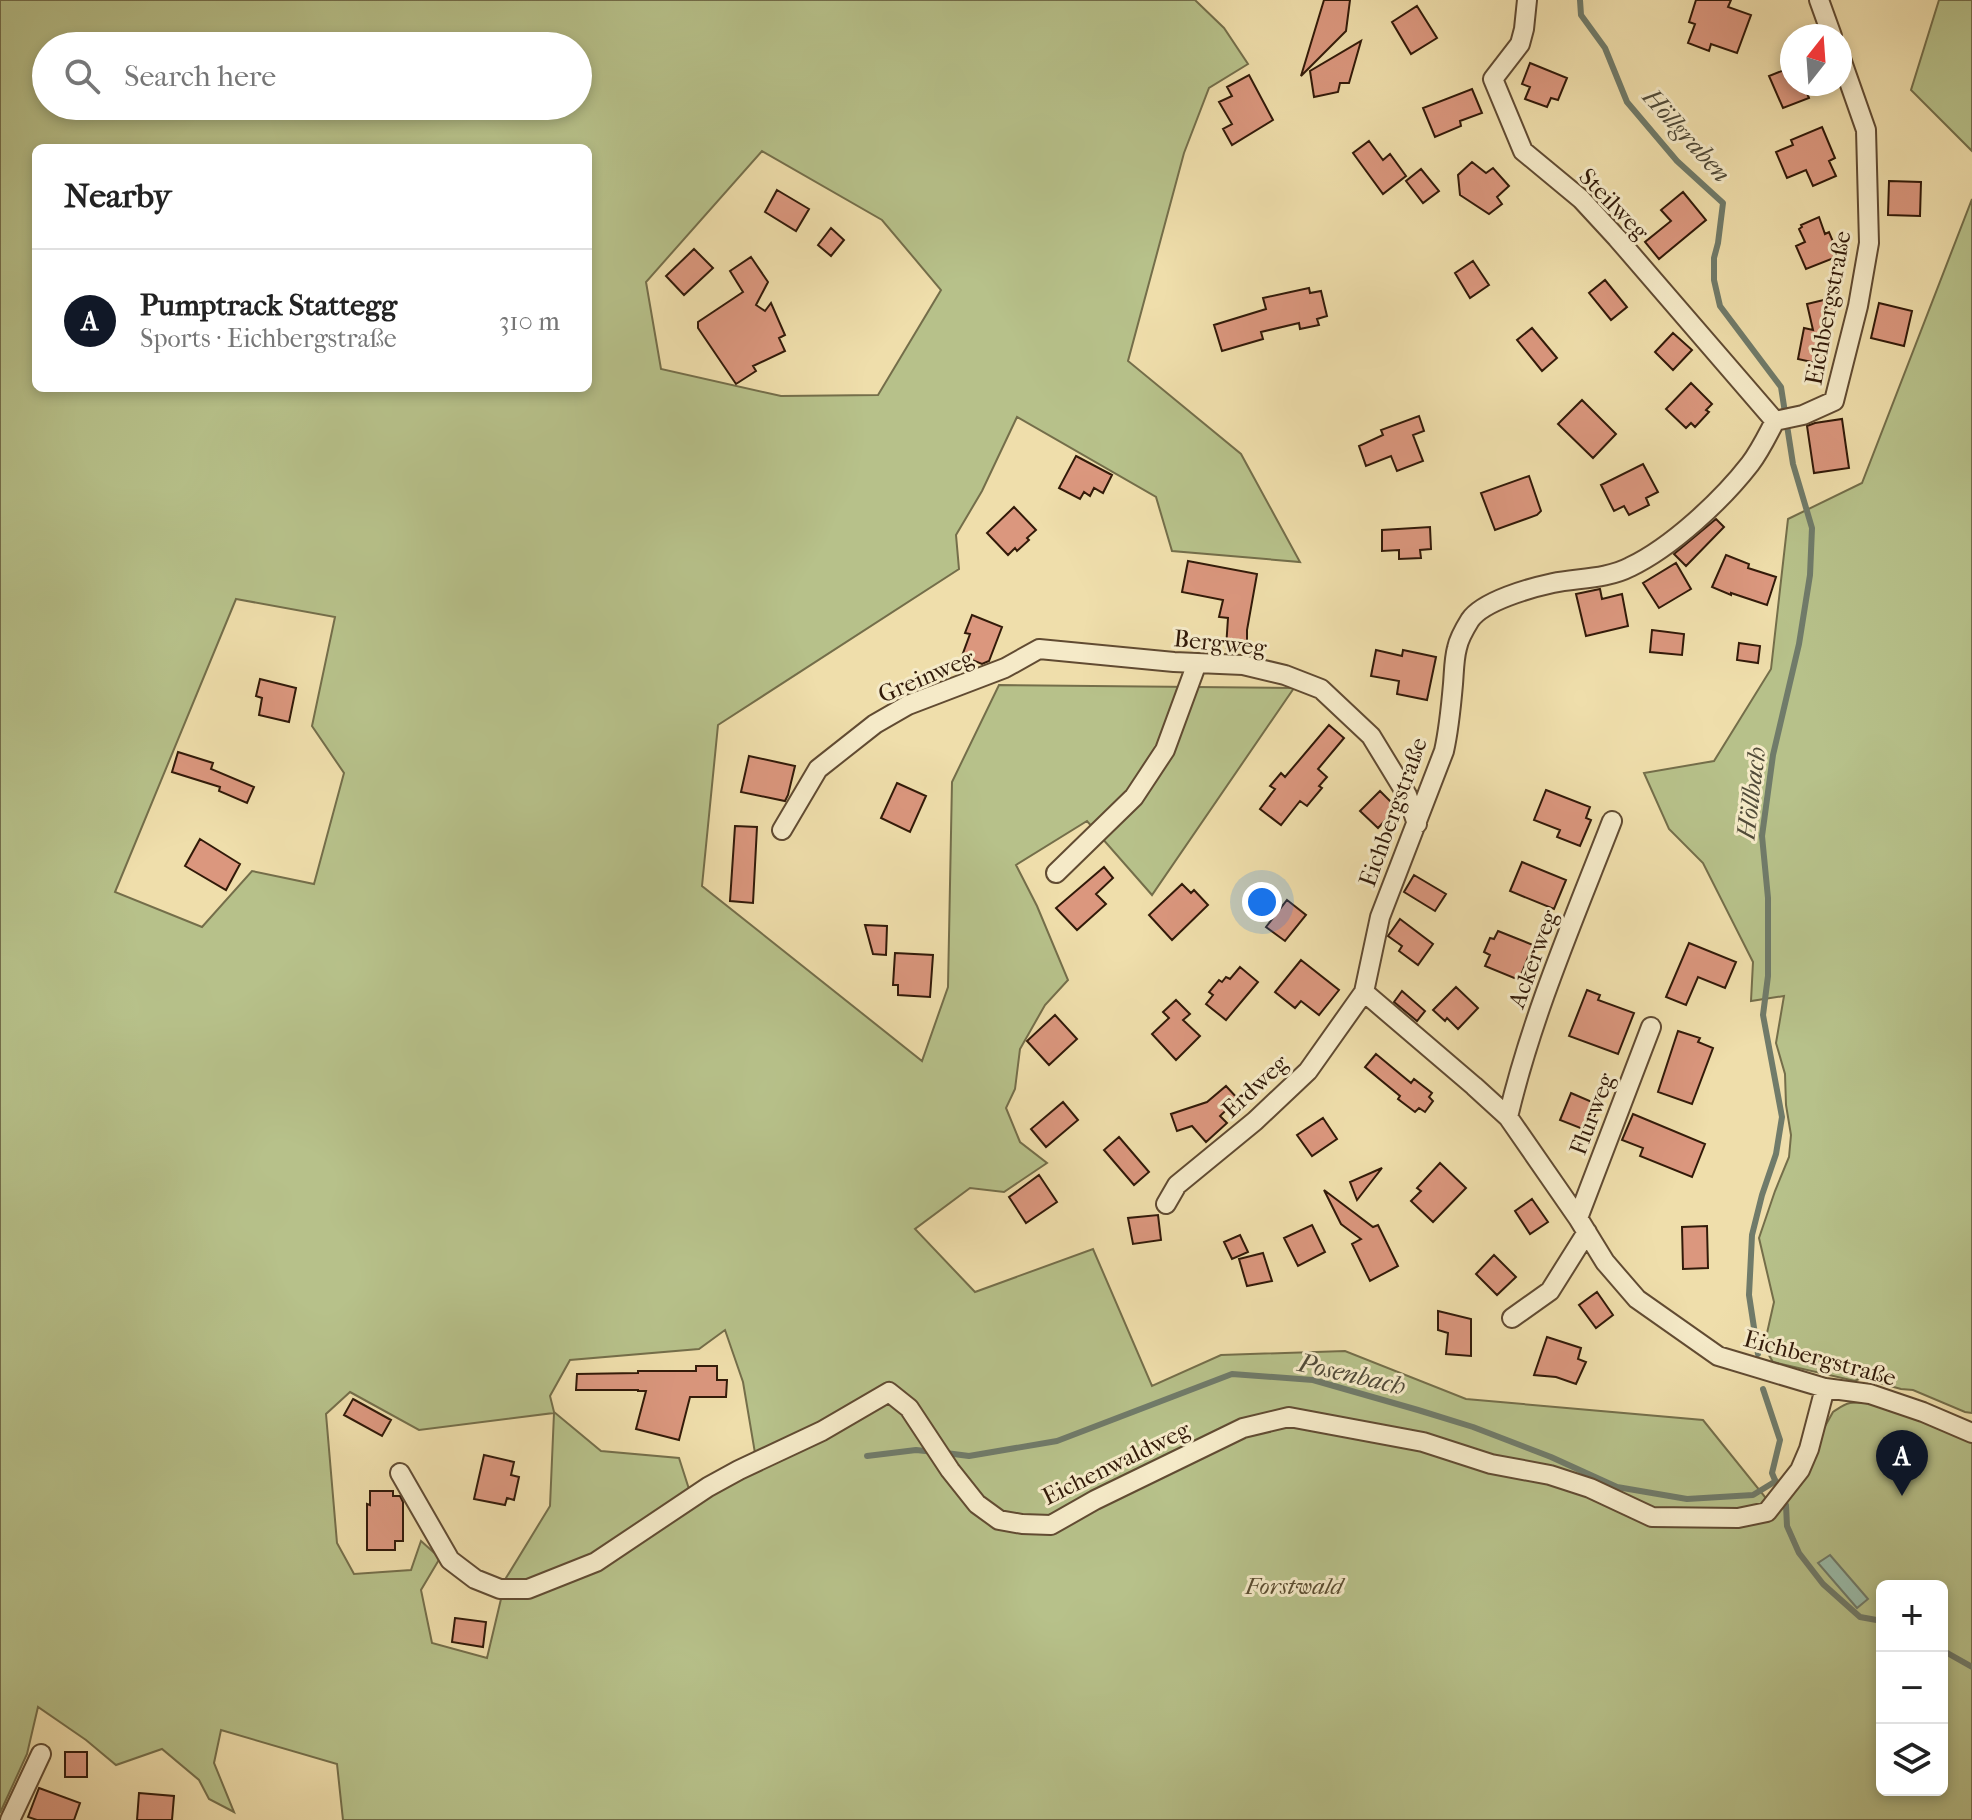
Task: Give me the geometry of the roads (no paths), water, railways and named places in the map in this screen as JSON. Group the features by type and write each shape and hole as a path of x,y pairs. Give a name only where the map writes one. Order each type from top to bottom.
{"street":[{"name":"Steilweg","path":"1527,0 1520,44 1493,79 1523,151 1581,199 1778,421"},
{"path":"1819,0 1828,24"},
{"name":"Eichbergstraße","path":"1852,90 1866,130 1869,243 1858,306 1834,401 1803,415 1778,421 1749,464 1717,501 1656,552 1629,568 1552,583 1508,597 1486,606 1473,616 1457,647 1444,751 1380,917 1364,992 1508,1117 1605,1262 1637,1299 1718,1356 1825,1388 1870,1394 1972,1433"},
{"name":"Bergweg","path":"1039,649 1243,665 1285,675 1321,689 1371,736 1407,795 1417,824"},
{"name":"Greinweg","path":"782,830 818,769 875,724 908,705 1005,668 1039,649"},
{"path":"1056,873 1134,797 1165,750 1197,663"},
{"name":"Ackerweg","path":"1508,1117 1523,1057 1612,821"},
{"name":"Erdweg","path":"1166,1204 1177,1185 1255,1121 1308,1071 1364,992"},
{"name":"Flurweg","path":"1512,1318 1550,1291 1583,1225 1651,1027"},
{"name":"Eichenwaldweg","path":"400,1473 450,1560 475,1579 500,1589 528,1589 596,1562 708,1487 822,1431 889,1392 909,1408 977,1504 999,1520 1022,1524 1051,1525 1095,1500 1243,1428 1289,1417 1423,1442 1491,1464 1550,1475 1590,1488 1652,1517 1738,1518 1767,1512 1797,1475 1809,1449 1825,1388"},
{"path":"10,1820 41,1754"}],"waterway":[{"name":"Höllbach","path":"1580,0 1581,15 1605,48 1627,102 1677,161 1723,203 1714,258 1714,280 1720,306 1781,387 1793,464 1812,528 1810,575 1799,644 1773,755 1762,836 1768,898 1768,976 1763,1015 1782,1117 1776,1154 1752,1235 1749,1295 1758,1354"},
{"name":"Posenbach","path":"946,1453 969,1456 1057,1441 1232,1374 1313,1380 1418,1410 1551,1457 1617,1487 1687,1499 1753,1495 1776,1481"},
{"name":"Höllbach","path":"1763,1389 1780,1440 1772,1473 1777,1485"},
{"name":"Posenbach","path":"867,1456 916,1450 935,1452"},
{"name":"Höllbach","path":"1783,1499 1787,1526 1799,1553 1823,1584 1860,1617 1876,1620"},
{"name":"Höllbach","path":"1946,1652 1972,1667"}],"place":[{"name":"Pumptrack Stattegg","path":"1902,1496"}],"water label":[{"name":"Höllgraben","path":"1687,135"}],"park label":[{"name":"Forstwald","path":"1294,1586"}]}
